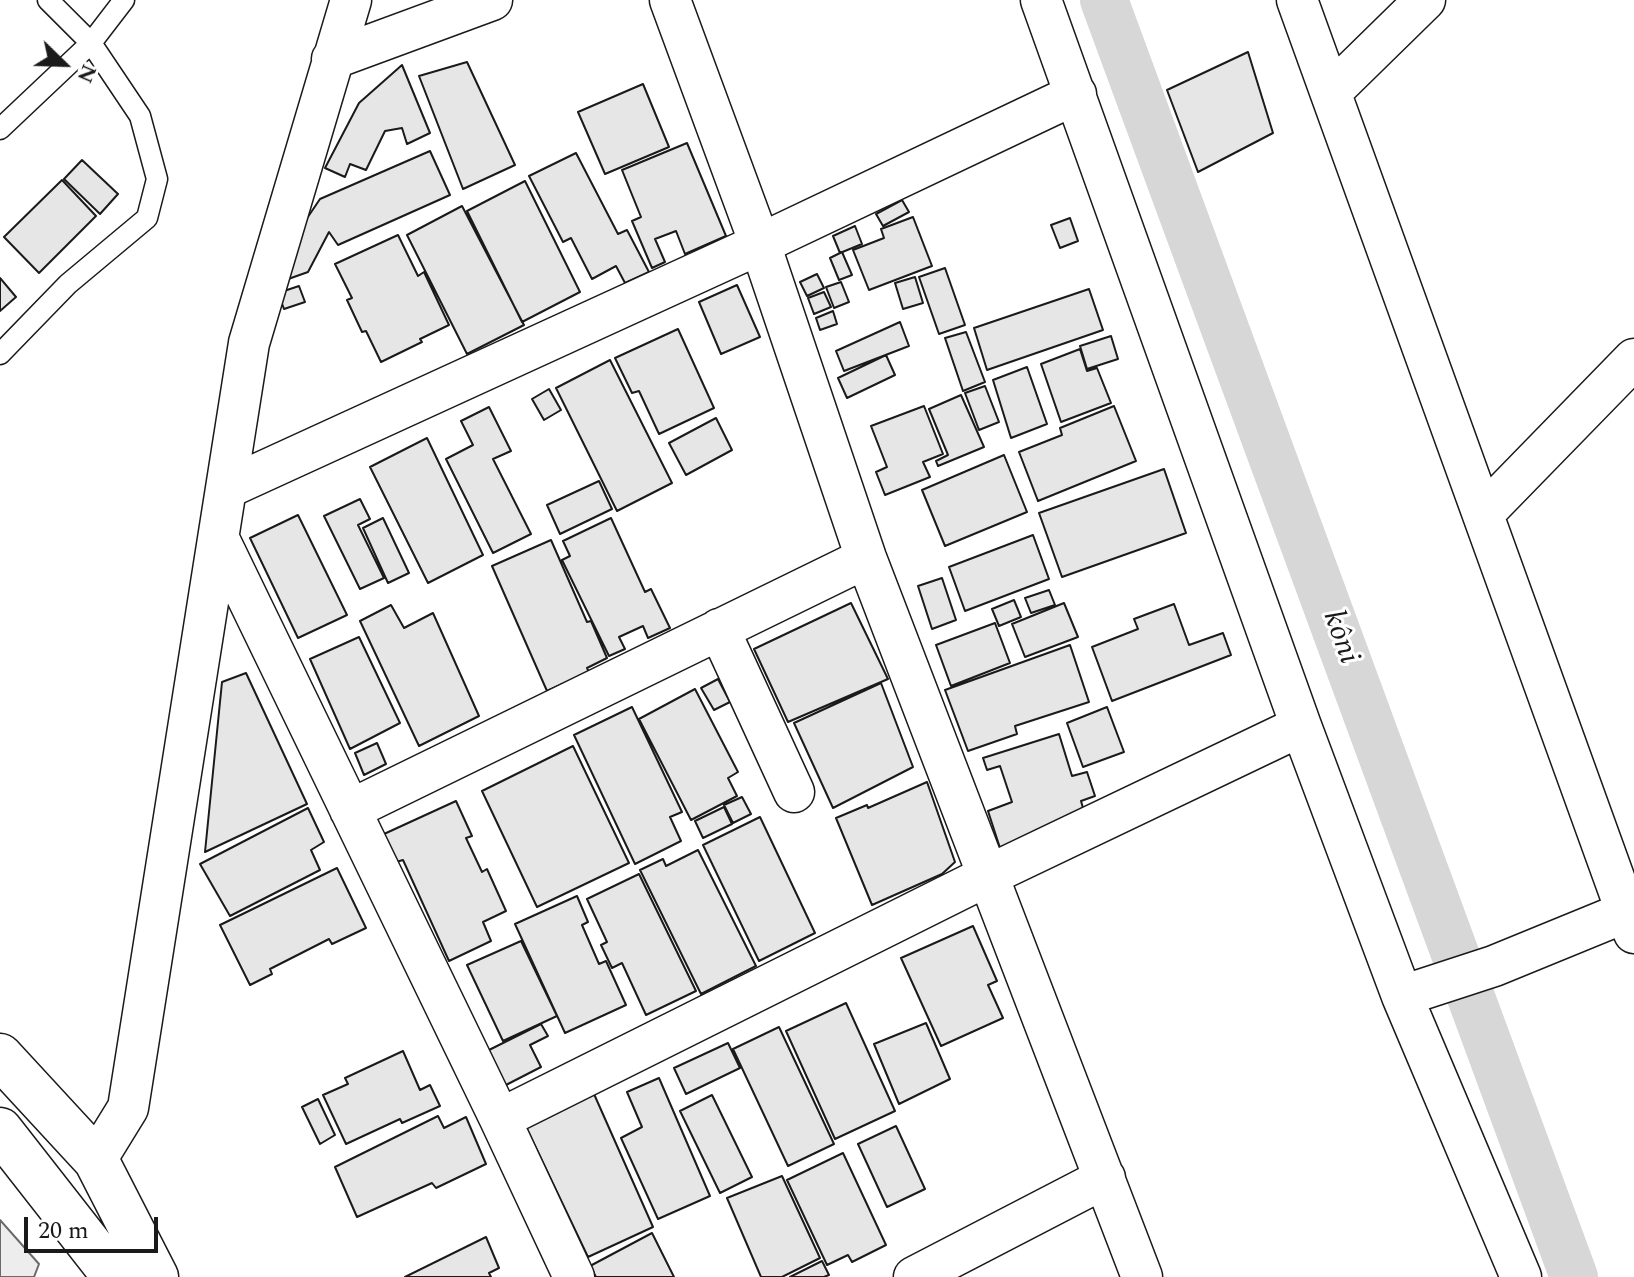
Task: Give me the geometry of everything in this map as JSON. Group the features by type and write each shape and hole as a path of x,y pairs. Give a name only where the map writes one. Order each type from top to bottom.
{"main road":[{"path":"0,1056 96,1160 156,1277"},
{"path":"0,1130 115,1277"}],"street":[{"path":"96,1160 128,1108 249,343 351,0"},
{"path":"332,59 492,0"},
{"path":"670,0 760,244 866,558 1142,1277"},
{"path":"1041,0 1301,726 1413,992 1521,1277"},
{"path":"1297,0 1630,922 1413,992"},
{"path":"1331,92 1425,0"},
{"path":"227,488 760,244 1076,94"},
{"path":"1483,514 1634,359"},
{"path":"219,539 574,1277"},
{"path":"350,810 866,558"},
{"path":"719,629 794,792"},
{"path":"500,1119 989,875 1301,726"},
{"path":"914,1277 1105,1178"}],"lane":[{"path":"0,354 68,284 147,218 157,179 140,116 91,43 48,0"},
{"path":"0,129 91,43 124,0"}],"shaded area":[{"path":"0,1220 39,1264 34,1277 0,1277"}],"building":[{"path":"1248,52 1273,133 1198,172 1167,90"},
{"path":"467,62 515,165 463,189 419,76"},
{"path":"402,65 430,133 407,144 402,128 385,131 366,170 350,164 345,177 325,168 359,103"},
{"path":"643,84 669,147 605,174 578,112"},
{"path":"687,143 726,236 685,254 676,231 655,239 665,262 652,268 632,221 641,217 622,170"},
{"path":"430,151 450,195 338,245 329,232 308,272 277,283 295,236 320,199"},
{"path":"576,153 618,234 627,230 649,272 625,283 616,266 592,279 571,238 563,242 529,176"},
{"path":"82,160 118,194 100,214 64,179"},
{"path":"62,180 96,216 39,273 4,237"},
{"path":"525,181 580,292 522,322 467,211"},
{"path":"902,200 909,212 883,226 876,214"},
{"path":"462,206 524,325 467,354 407,235"},
{"path":"913,217 932,266 869,290 853,250 884,238 881,229"},
{"path":"1070,218 1078,241 1060,248 1051,225"},
{"path":"855,226 862,244 840,253 833,236"},
{"path":"398,235 418,276 424,272 449,325 381,362 366,331 362,332 347,300 352,298 335,264"},
{"path":"842,252 852,275 839,280 830,258"},
{"path":"945,268 965,325 939,334 919,277"},
{"path":"817,274 824,288 807,296 800,282"},
{"path":"915,277 923,303 903,309 895,283"},
{"path":"0,278 16,297 0,311"},
{"path":"841,282 849,302 834,308 826,287"},
{"path":"737,285 760,337 721,354 699,302"},
{"path":"299,286 305,302 284,309 278,293"},
{"path":"1089,289 1103,330 987,370 974,328"},
{"path":"824,292 831,307 814,314 808,298"},
{"path":"833,311 837,324 820,330 816,318"},
{"path":"900,322 909,346 844,371 836,351"},
{"path":"678,329 714,408 659,434 639,391 632,393 615,358"},
{"path":"966,332 985,382 963,391 945,338"},
{"path":"1111,336 1118,359 1087,369 1080,346"},
{"path":"1080,349 1087,371 1097,368 1111,403 1061,422 1041,364"},
{"path":"886,355 895,375 847,398 838,378"},
{"path":"610,360 672,483 617,511 556,388"},
{"path":"1027,367 1047,424 1011,438 993,380"},
{"path":"985,386 999,422 979,430 965,393"},
{"path":"549,389 561,410 544,420 532,399"},
{"path":"961,395 984,447 938,466 936,461 948,455 929,409"},
{"path":"924,406 943,454 923,462 930,477 885,495 876,472 887,467 871,426"},
{"path":"1114,406 1136,461 1038,501 1019,452 1062,435 1060,428"},
{"path":"489,407 511,451 493,459 531,534 493,553 446,459 473,445 461,421"},
{"path":"716,418 732,450 686,475 669,443"},
{"path":"427,438 483,555 428,583 370,467"},
{"path":"1004,455 1027,512 945,546 922,490"},
{"path":"1164,469 1186,533 1062,577 1039,513"},
{"path":"599,481 612,509 560,534 547,505"},
{"path":"360,499 370,519 358,525 384,578 360,589 324,516"},
{"path":"298,515 347,615 298,638 250,538"},
{"path":"383,518 409,573 388,583 363,528"},
{"path":"611,518 645,592 651,589 670,628 648,638 643,626 619,637 625,649 609,656 562,560 570,556 563,541"},
{"path":"1033,535 1049,579 965,611 949,567"},
{"path":"551,540 587,622 591,621 607,658 587,668 589,672 547,691 492,566"},
{"path":"942,578 956,620 932,629 918,586"},
{"path":"1049,590 1055,605 1031,613 1025,598"},
{"path":"1014,600 1021,617 999,626 992,609"},
{"path":"851,603 888,679 788,722 754,649"},
{"path":"1064,603 1078,637 1025,657 1012,624"},
{"path":"1174,604 1189,645 1223,633 1231,655 1112,701 1092,647 1138,629 1134,619"},
{"path":"391,605 404,628 433,613 479,716 419,746 360,621"},
{"path":"995,623 1010,663 951,686 936,645"},
{"path":"359,637 400,723 350,749 310,659"},
{"path":"1070,645 1089,702 1015,726 1017,734 968,751 945,690"},
{"path":"246,673 307,804 205,852 222,682"},
{"path":"718,679 730,702 714,710 701,688"},
{"path":"881,683 913,767 833,808 794,723"},
{"path":"695,689 738,772 728,778 737,796 691,820 639,719"},
{"path":"632,707 682,812 670,817 681,841 635,864 574,735"},
{"path":"1107,707 1124,752 1083,767 1067,723"},
{"path":"1059,734 1072,776 1087,772 1095,796 1081,801 1085,815 1000,848 988,811 1012,802 1000,766 987,770 983,758"},
{"path":"377,743 386,764 364,775 355,753"},
{"path":"573,746 629,863 537,907 482,791"},
{"path":"927,782 955,862 942,874 872,905 836,818 867,805 868,808"},
{"path":"742,797 751,814 733,823 724,805"},
{"path":"456,801 472,836 466,838 482,872 487,869 506,911 483,922 491,941 449,961 403,860 396,862 384,834"},
{"path":"724,807 732,824 703,838 695,821"},
{"path":"308,808 324,842 311,850 320,870 230,916 200,864"},
{"path":"760,817 815,933 759,961 703,845"},
{"path":"698,850 756,966 701,994 640,870 663,859 666,866"},
{"path":"337,868 366,928 332,944 329,939 270,969 272,974 250,985 220,925"},
{"path":"639,874 696,991 646,1015 622,963 612,968 601,945 607,942 587,899"},
{"path":"577,896 588,922 582,925 599,964 606,961 626,1005 565,1033 515,924"},
{"path":"973,926 997,981 988,985 1003,1018 941,1046 901,958"},
{"path":"521,941 557,1016 503,1041 467,965"},
{"path":"846,1003 895,1111 835,1139 786,1031"},
{"path":"926,1023 950,1079 899,1104 874,1044"},
{"path":"541,1024 548,1036 530,1045 541,1067 504,1086 487,1051"},
{"path":"779,1027 834,1144 788,1166 733,1049"},
{"path":"728,1043 740,1068 686,1094 674,1068"},
{"path":"403,1051 420,1090 430,1085 440,1106 402,1123 400,1119 346,1144 323,1095 348,1084 345,1078"},
{"path":"659,1078 710,1196 658,1219 621,1138 642,1127 627,1092"},
{"path":"594,1094 653,1227 588,1257 526,1127"},
{"path":"712,1095 752,1177 720,1193 680,1111"},
{"path":"318,1099 335,1135 320,1144 302,1107"},
{"path":"438,1116 444,1128 466,1117 486,1164 436,1188 432,1183 357,1217 335,1167"},
{"path":"896,1126 925,1189 887,1207 858,1144"},
{"path":"843,1153 886,1245 852,1262 848,1255 827,1265 787,1180"},
{"path":"782,1176 820,1258 782,1277 761,1277 727,1198"},
{"path":"652,1233 674,1277 596,1277 590,1266"},
{"path":"486,1237 499,1268 489,1273 491,1277 405,1277"},
{"path":"822,1261 829,1275 790,1277"}],"waterway":[{"name":"kôni","path":"1104,0 1574,1277"}]}
